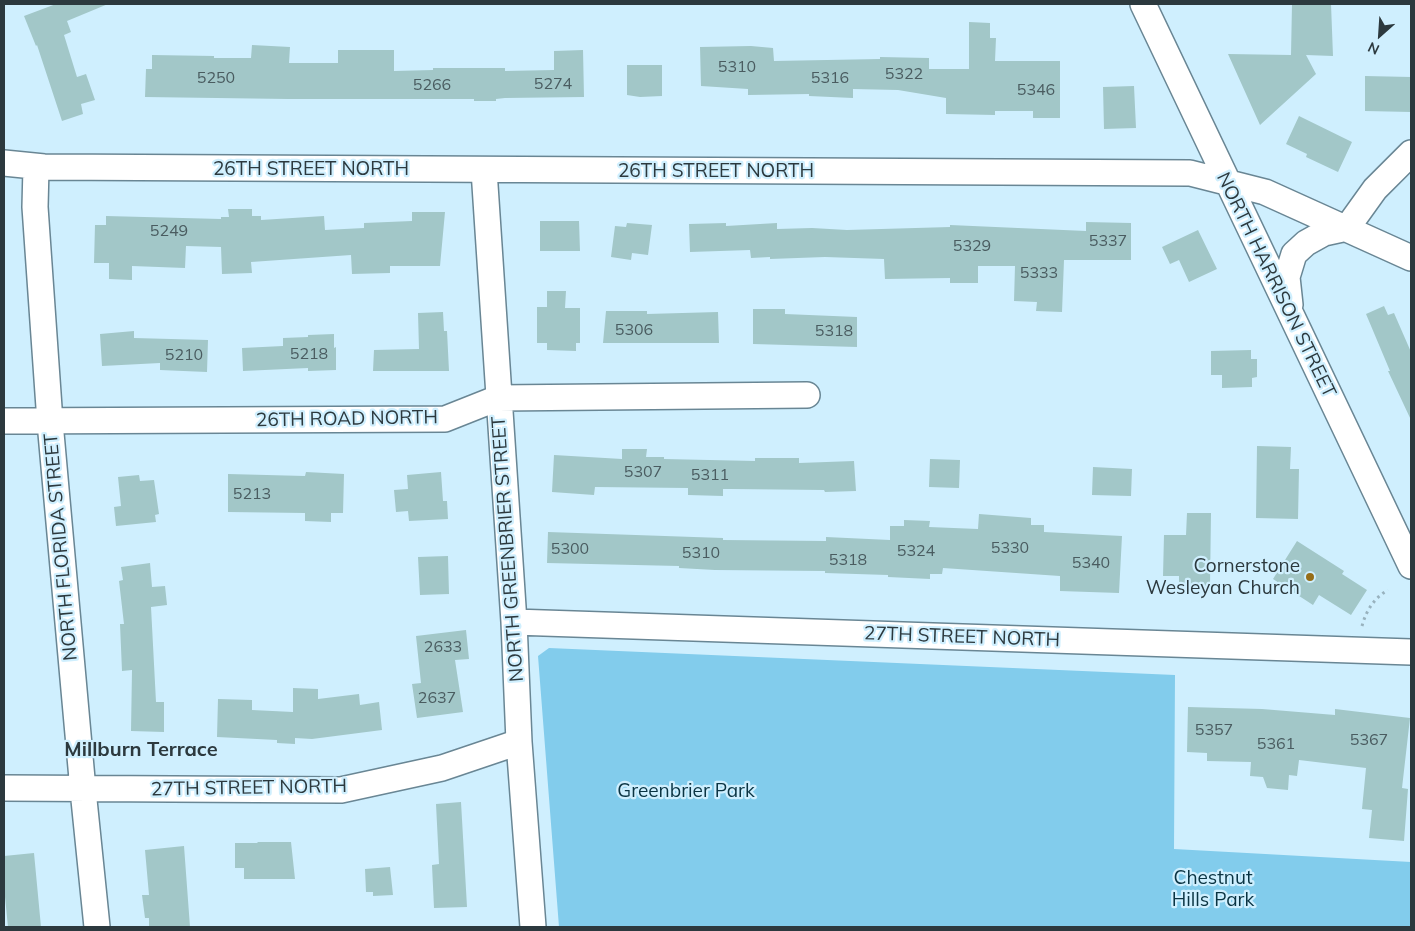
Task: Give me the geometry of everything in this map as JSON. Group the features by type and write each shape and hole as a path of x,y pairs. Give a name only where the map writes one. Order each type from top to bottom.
{"street":[{"name":"NORTH HARRISON STREET","path":"1143,4 1411,566"},
{"path":"1292,318 1287,277 1294,254 1306,243 1324,233 1347,228 1375,189 1411,153"},
{"name":"26TH STREET NORTH","path":"4,163 36,167 1190,173 1265,192 1411,258"},
{"name":"NORTH FLORIDA STREET","path":"36,167 35,207 50,422 82,790 97,927"},
{"name":"NORTH GREENBRIER STREET","path":"484,170 514,622 519,742 533,927"},
{"name":"26TH ROAD NORTH","path":"4,421 446,419 498,398 807,395"},
{"name":"27TH STREET NORTH","path":"514,622 1411,652"},
{"name":"27TH STREET NORTH","path":"4,788 82,790 341,790 442,768 519,742"}],"path":[{"path":"1362,626 1367,611 1374,601 1388,590"}],"green space":[{"name":"Greenbrier Park","path":"549,648 1175,675 1174,849 1411,862 1411,927 559,927 538,656"}],"building":[{"path":"56,4 108,4 67,21 71,32 64,35 77,77 86,74 95,100 81,104 83,114 62,121 37,45 24,16"},
{"path":"1292,4 1331,4 1333,56 1306,55 1316,74 1260,125 1228,54 1291,55"},
{"path":"969,22 990,23 990,38 996,38 995,61 1060,61 1060,118 1033,118 1033,111 995,111 995,115 946,114 946,98 898,90 853,89 853,98 809,96 809,94 748,95 748,89 701,86 700,47 751,46 773,48 774,61 880,59 880,57 929,58 929,69 969,69"},
{"path":"252,45 290,47 289,63 338,63 338,50 394,50 394,71 433,70 433,68 505,68 505,71 554,70 554,51 583,50 584,97 505,98 496,99 496,101 474,101 474,99 145,97 146,69 152,69 152,55 251,58"},
{"path":"627,65 662,65 662,96 640,97 627,95"},
{"path":"1365,76 1411,77 1411,112 1365,111"},
{"path":"1134,86 1136,128 1104,129 1103,87"},
{"path":"1299,116 1352,142 1338,172 1306,157 1307,154 1286,144"},
{"path":"228,209 252,209 252,216 261,216 261,220 324,216 325,230 364,228 364,223 412,221 412,212 445,212 440,266 390,266 390,273 352,274 351,255 251,262 252,273 222,274 221,247 186,246 185,268 132,266 132,280 109,279 109,263 94,263 95,225 106,225 106,216 221,219 221,217 229,217"},
{"path":"540,221 579,221 580,251 540,251"},
{"path":"1086,222 1131,223 1131,260 1064,260 1062,312 1036,311 1037,302 1014,301 1015,266 978,266 978,283 950,283 950,278 885,279 884,259 825,257 751,258 750,250 690,252 689,224 726,223 726,226 777,223 777,229 847,230 950,227 950,225 1086,231"},
{"path":"627,223 652,225 648,255 632,253 631,260 611,257 615,226 626,227"},
{"path":"1198,230 1217,269 1189,282 1179,260 1170,264 1162,247"},
{"path":"547,291 566,291 565,308 580,308 580,343 576,343 576,351 547,350 547,343 537,343 537,307 547,307"},
{"path":"1384,306 1388,315 1394,313 1411,352 1411,420 1388,371 1390,371 1366,314"},
{"path":"753,309 785,309 785,314 857,317 857,347 753,344"},
{"path":"606,311 647,311 647,314 718,312 719,343 603,343"},
{"path":"443,312 444,331 447,331 449,371 373,371 374,350 419,349 418,313"},
{"path":"134,331 134,338 208,340 207,372 160,370 160,363 102,366 100,334"},
{"path":"334,334 336,370 308,371 308,368 243,371 242,348 283,346 283,338"},
{"path":"1251,350 1251,359 1257,359 1257,377 1252,378 1252,387 1222,388 1222,375 1211,375 1211,351"},
{"path":"1257,446 1291,447 1290,469 1299,469 1298,519 1256,518"},
{"path":"622,449 647,449 646,457 664,457 664,459 755,461 755,458 799,458 799,463 854,461 856,491 723,489 723,496 688,495 688,488 595,487 594,495 552,492 554,455 622,459"},
{"path":"930,459 960,460 959,488 929,487"},
{"path":"1093,467 1132,469 1131,496 1092,495"},
{"path":"306,472 344,474 343,513 331,513 331,522 305,521 305,513 228,512 228,474 305,476"},
{"path":"441,472 443,501 447,501 448,519 409,521 408,511 396,512 394,490 408,489 407,475"},
{"path":"139,475 140,481 154,480 159,514 155,515 156,522 116,526 114,507 121,506 118,477"},
{"path":"1187,513 1211,513 1210,586 1179,586 1179,576 1163,576 1164,535 1186,535"},
{"path":"979,514 1031,518 1031,525 1044,525 1044,532 1122,536 1119,593 1060,591 1060,576 943,568 942,574 930,574 930,579 888,577 888,575 825,573 825,571 715,570 679,568 679,566 547,563 548,532 723,538 723,540 826,541 826,537 890,540 890,526 904,526 904,520 930,521 929,527 978,529"},
{"name":"Cornerstone Wesleyan Church","path":"1297,541 1344,571 1342,574 1367,590 1351,615 1319,595 1313,605 1273,579"},
{"path":"448,556 449,594 420,595 418,557"},
{"path":"150,563 152,587 165,586 167,605 151,607 156,702 164,702 164,732 131,731 132,670 122,671 120,624 124,624 119,581 123,580 121,567"},
{"path":"466,630 469,659 455,660 463,712 417,718 412,684 421,683 416,636"},
{"path":"293,688 318,689 318,699 359,694 360,705 379,702 382,730 312,739 295,738 295,744 277,743 277,740 217,737 218,699 252,700 252,710 293,712"},
{"path":"1188,707 1262,709 1335,715 1335,709 1410,718 1402,788 1408,789 1404,841 1369,838 1372,810 1362,809 1366,768 1299,760 1297,776 1289,775 1288,790 1267,788 1263,777 1250,776 1251,762 1207,761 1207,753 1187,752"},
{"path":"461,802 467,907 434,908 432,865 439,864 436,804"},
{"path":"291,842 295,879 244,879 244,868 235,868 235,843"},
{"path":"184,846 190,927 149,927 149,918 145,918 142,895 149,895 145,850"},
{"path":"34,853 41,927 8,927 4,887 4,856"},
{"path":"390,867 393,895 373,896 373,892 366,892 365,869"}],"place":[{"name":"Cornerstone Wesleyan Church","path":"1310,577"}],"district":[{"name":"Millburn Terrace","path":"141,750"}],"park label":[{"name":"Chestnut Hills Park","path":"1213,889"}]}
